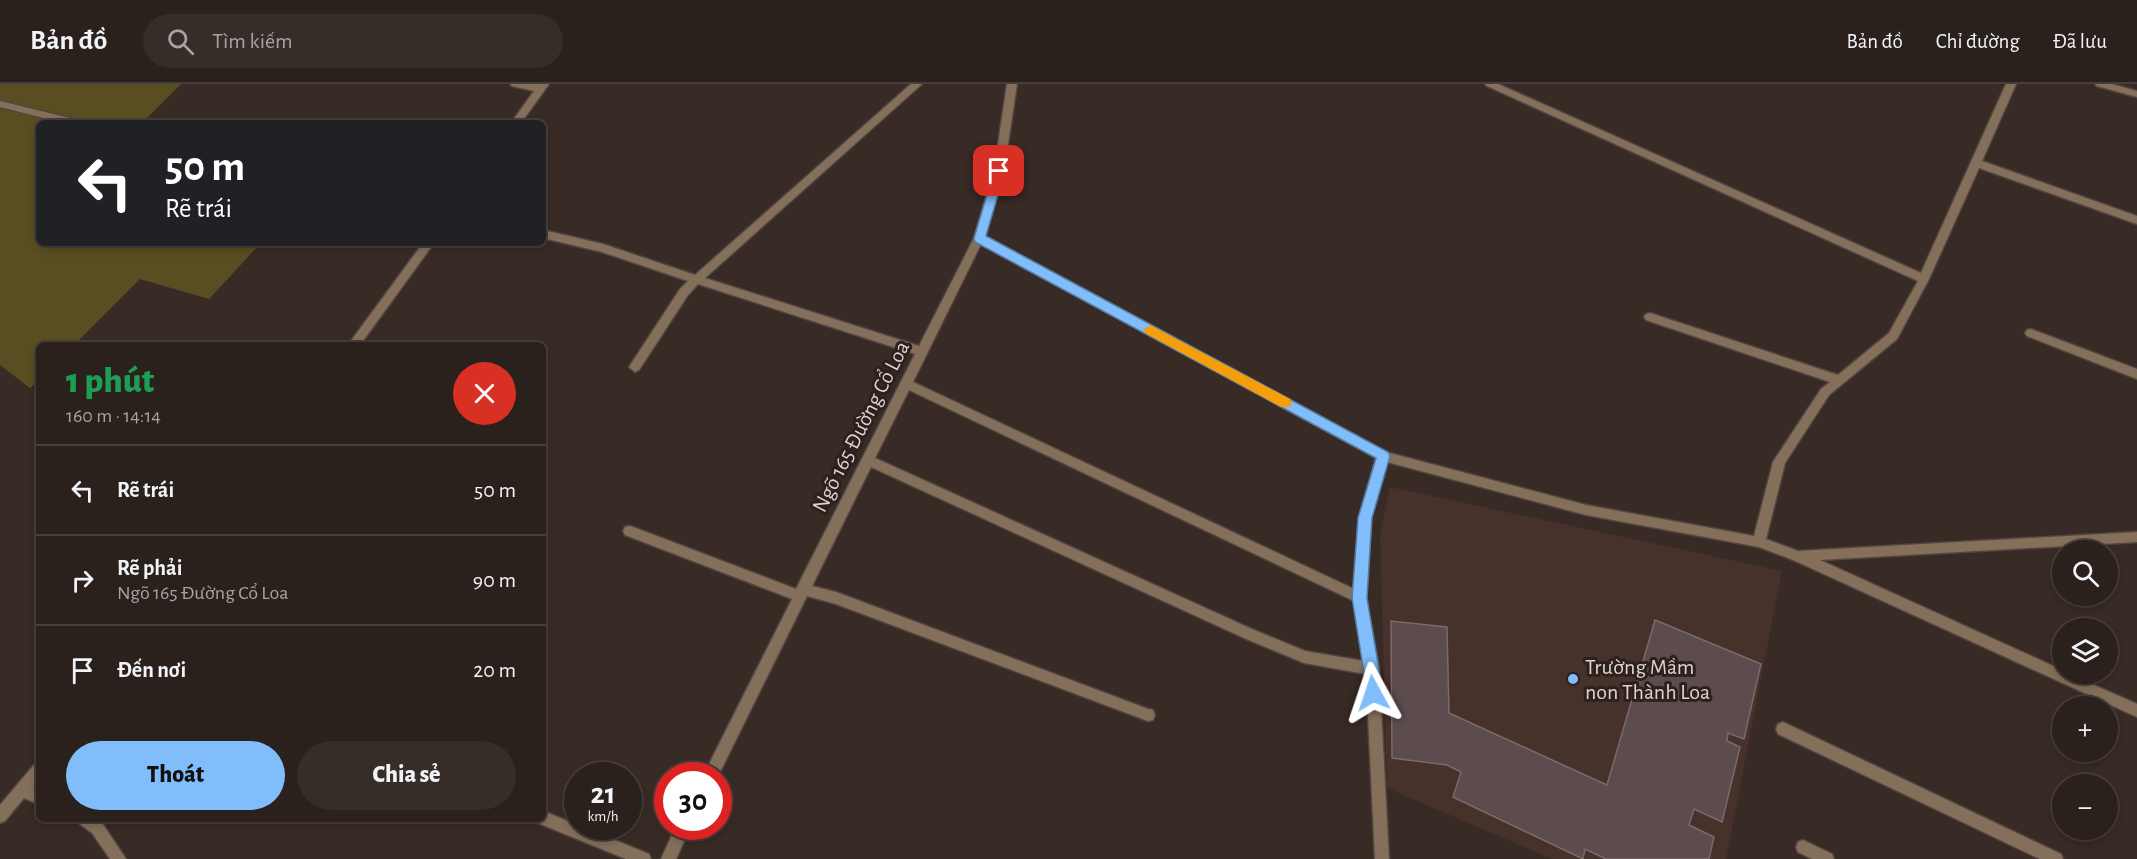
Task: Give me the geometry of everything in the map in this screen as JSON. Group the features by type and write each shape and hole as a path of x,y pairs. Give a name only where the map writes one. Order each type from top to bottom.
{"street":[{"path":"515,84 542,86"},
{"path":"634,367 684,292 697,279 917,84"},
{"name":"Ngõ 165 Đường Cổ Loa","path":"717,762 921,351 980,238 999,171 1012,84"},
{"path":"1490,84 1924,279"},
{"path":"1759,542 1779,462 1825,392 1893,336 1924,279 2012,84"},
{"path":"2100,84 2137,94"},
{"path":"518,120 542,86"},
{"path":"0,104 66,120"},
{"path":"1976,163 2137,220"},
{"path":"546,235 603,248 921,351"},
{"path":"980,238 1383,456 1586,510 1759,542 1797,556 2137,711"},
{"path":"356,342 427,246"},
{"path":"1650,317 1839,380"},
{"path":"2031,333 2137,374"},
{"path":"905,383 1359,598"},
{"path":"1382,859 1372,669 1359,598 1365,518 1383,456"},
{"path":"867,460 1304,657 1372,669"},
{"path":"629,531 800,592 836,598 1148,715"},
{"path":"1797,556 2137,537"},
{"path":"1784,729 2056,859"},
{"path":"0,816 36,774"},
{"path":"23,791 36,796"},
{"path":"546,819 644,859"},
{"path":"89,822 97,828 119,859"},
{"path":"668,859 677,840"},
{"path":"1803,847 1827,859"}],"shaded area":[{"path":"0,84 181,84 145,120 36,120 36,246 258,246 209,299 140,279 77,342 36,342 36,383 30,388 0,365"},
{"name":"Trường Mầm non Thành Loa","path":"1390,487 1782,571 1726,859 1552,859 1387,788 1380,533"}],"building":[{"path":"1655,620 1761,664 1744,739 1728,733 1727,741 1740,747 1722,822 1694,809 1689,825 1714,837 1709,859 1606,859 1585,849 1583,859 1453,797 1461,772 1447,765 1392,758 1391,621 1447,627 1449,713 1607,785"}],"slow traffic":[{"path":"1150,330 1285,403"}],"place":[{"name":"Trường Mầm non Thành Loa","path":"1573,679"}],"route":[{"path":"999,171 980,238 1383,456 1365,518 1359,598 1372,669 1373,693"}]}
